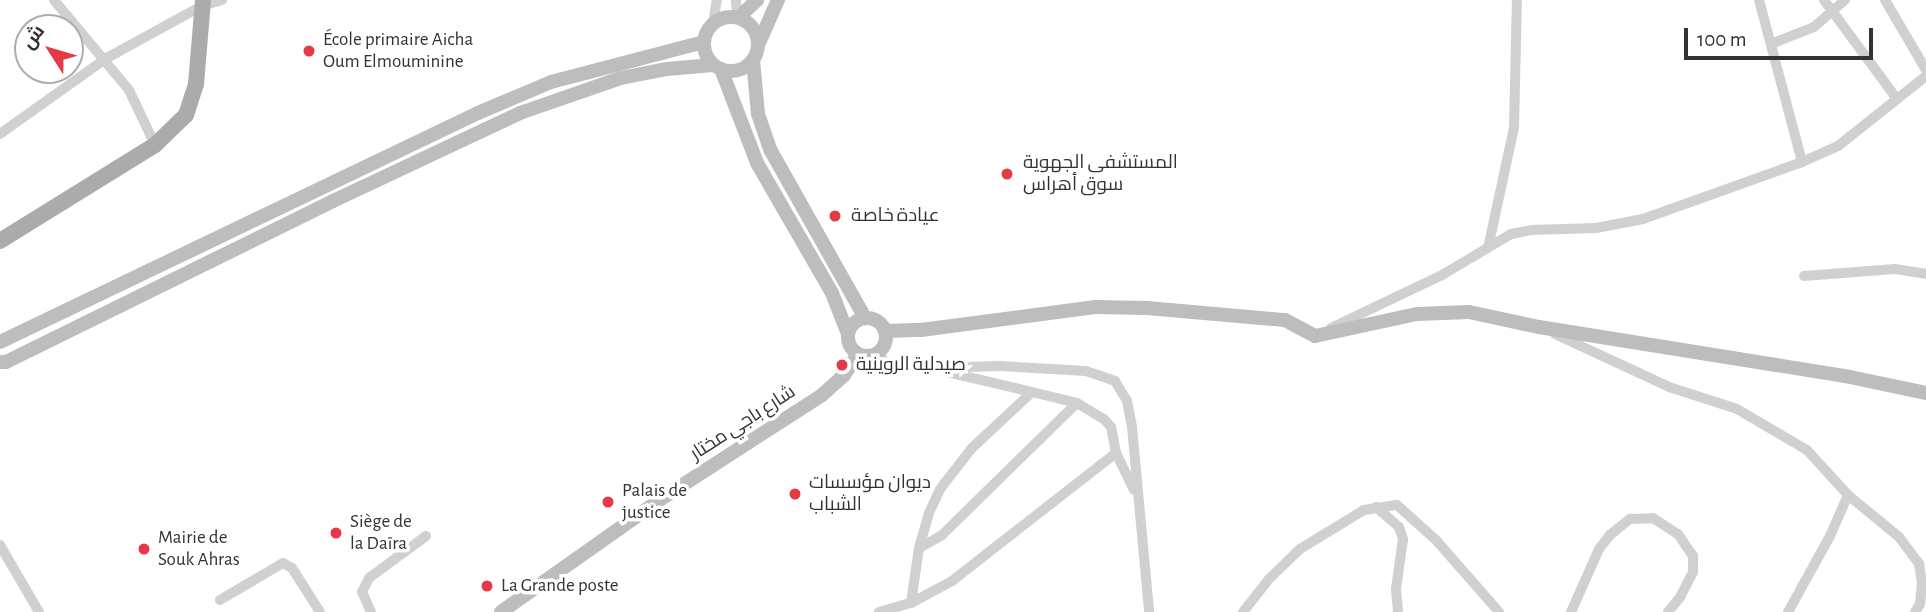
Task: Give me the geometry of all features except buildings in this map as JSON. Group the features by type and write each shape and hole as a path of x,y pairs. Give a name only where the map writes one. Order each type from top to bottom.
{"main road":[{"path":"0,241 155,145 186,115 193,100 203,3"}],"street":[{"path":"54,0 106,59 129,90 155,145"},
{"path":"0,134 106,59 203,3 222,0"},
{"path":"718,0 713,24 704,42 705,50 717,67 757,163 832,293 850,346 865,355 888,362 933,368 1077,403 1104,419 1111,428 1116,453 1134,486 1137,504"},
{"path":"736,0 738,17"},
{"path":"713,24 720,19 738,17 757,0"},
{"path":"778,0 766,22 753,60 756,105 767,141 783,177 865,318"},
{"path":"1488,248 1514,128 1517,0"},
{"path":"1759,0 1802,162"},
{"path":"1824,0 1897,99"},
{"path":"1771,44 1814,27 1845,0"},
{"path":"1315,336 1442,275 1511,234 1531,230 1596,228 1643,219 1802,162 1838,146 1926,73 1885,0"},
{"path":"738,17 754,27 759,45"},
{"path":"0,342 478,113 551,82 704,42"},
{"path":"0,362 6,362 357,189 520,113 621,78 667,69 741,69 753,60"},
{"path":"1804,276 1895,269 1926,274"},
{"path":"885,331 921,330 1094,307 1147,308 1286,320 1315,336 1443,311 1469,312 1539,327 1850,377 1926,393"},
{"path":"848,334 854,324 865,318 877,321 885,331 882,349 865,355"},
{"path":"1539,327 1669,387 1737,409 1807,450 1848,495 1899,537 1919,564 1922,582 1920,604 1915,612"},
{"name":"شارع باجي مختار","path":"501,612 667,495 828,390 865,355"},
{"path":"933,368 1051,367 1086,371 1115,381 1122,388 1129,413 1149,612"},
{"path":"911,603 919,548 929,513 940,489 972,448 1032,392"},
{"path":"919,548 941,536 1077,403"},
{"path":"879,612 911,603 952,581 1116,453"},
{"path":"1788,612 1830,536 1848,495"},
{"path":"1243,612 1269,579 1300,549 1348,518 1376,506 1397,505 1408,511 1496,611"},
{"path":"1376,506 1399,527 1404,539 1396,589 1398,612"},
{"path":"1571,612 1599,549 1609,535 1630,519 1653,518 1678,534 1693,556 1693,572 1681,596 1668,612"},
{"path":"371,612 362,592 369,578 426,536"},
{"path":"0,545 39,612"},
{"path":"220,600 283,563 292,568 320,612"}],"place":[{"name":"École primaire Aicha Oum Elmouminine","path":"309,51"},
{"name":"المستشفى الجهوية سوق أهراس","path":"1007,174"},
{"name":"عيادة خاصة","path":"835,216"},
{"name":"صيدلية الروينية","path":"842,365"},
{"name":"ديوان مؤسسات الشباب","path":"795,494"},
{"name":"Palais de justice","path":"608,502"},
{"name":"Siège de la Daïra","path":"336,533"},
{"name":"Mairie de Souk Ahras","path":"144,549"},
{"name":"La Grande poste","path":"487,586"}]}
